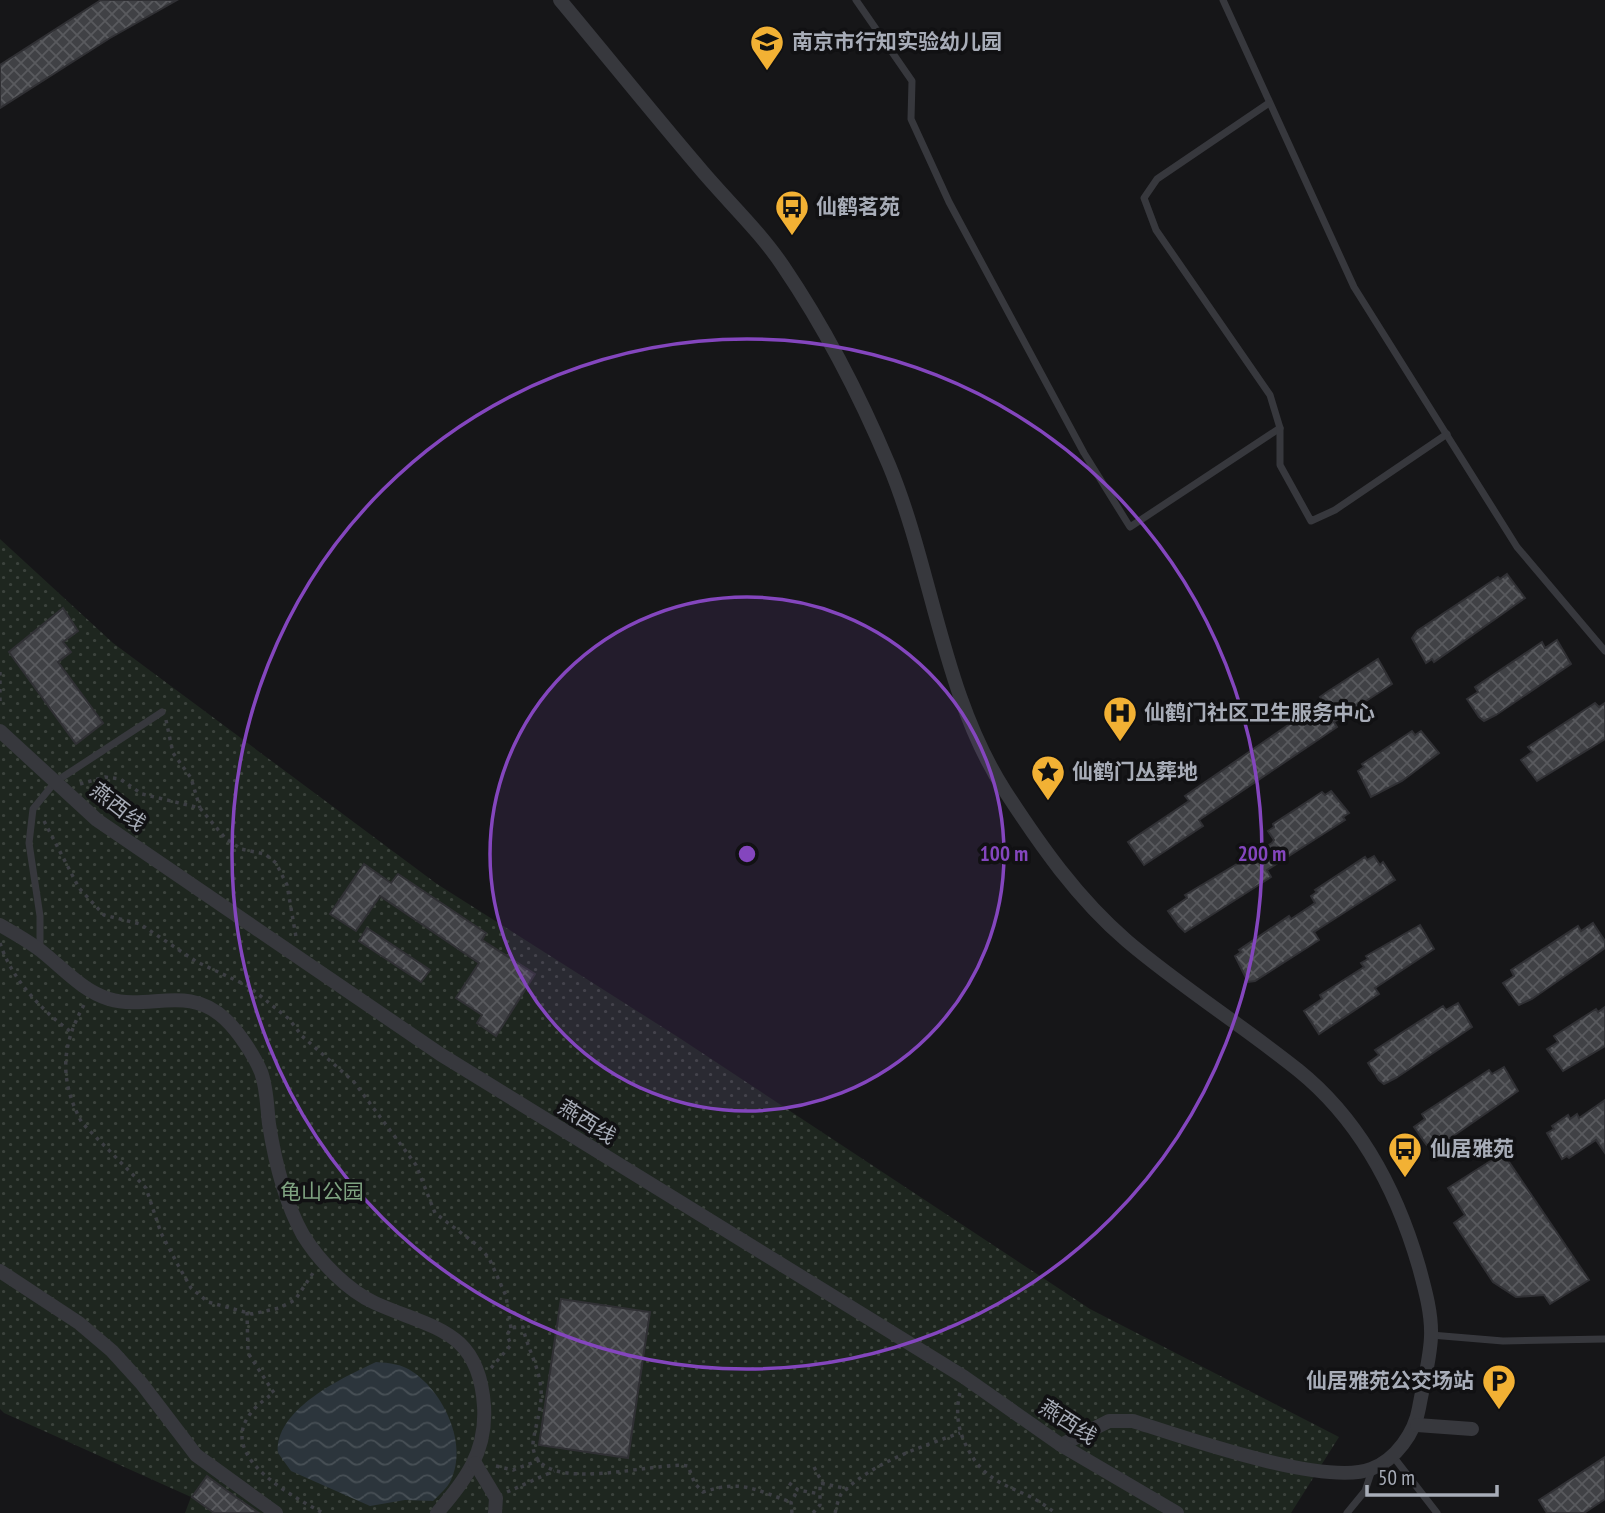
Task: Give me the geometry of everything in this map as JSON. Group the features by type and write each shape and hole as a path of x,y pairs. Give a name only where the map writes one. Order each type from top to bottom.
{"street":[{"path":"560,0 780,261 826,334 888,463 918,542 959,696 1000,784 1055,866 1126,940 1301,1072 1360,1136 1389,1183 1408,1230 1426,1291 1431,1335 1416,1425 1402,1446 1372,1469 1339,1474 1276,1463 1133,1421 1109,1421 1061,1445"},
{"name":"燕西线","path":"0,731 97,820 293,956 463,1069 964,1377 1061,1445 1177,1513"},
{"path":"0,925 40,950 91,992 111,1000 186,1000 204,1005 225,1019 261,1071 274,1154 286,1199 303,1235 321,1259 349,1286 373,1303 449,1333 464,1346 477,1367 484,1418 477,1466 436,1513"},
{"path":"0,1271 79,1323 112,1351 142,1384 196,1455 276,1513"},
{"path":"1416,1425 1472,1429"},
{"path":"477,1466 496,1506"}],"lane":[{"path":"856,0 912,81 911,119 949,202 1084,453 1130,527 1280,428"},
{"path":"1223,0 1354,287 1517,547 1605,651"},
{"path":"1269,103 1157,179 1144,198 1156,230 1270,395 1280,428 1280,465 1311,521 1335,510 1447,434"},
{"path":"40,950 40,916 29,843 33,809 55,782 162,712"},
{"path":"1431,1335 1503,1341 1605,1339"},
{"path":"1392,1454 1437,1513"},
{"path":"1347,1513 1365,1491 1372,1469"}],"path":[{"path":"0,672 0,702"},
{"path":"162,712 169,726 173,752 191,778 200,808 225,838 241,849 265,854 276,863 287,885 295,918 297,944 293,956"},
{"path":"55,782 81,784 105,778 120,779 142,794 200,808"},
{"path":"33,809 58,843 79,888 104,915 140,924 197,962 248,986 289,1019 302,1036 355,1082 416,1165 435,1213 477,1245 489,1258 506,1296 511,1328 507,1335 511,1345 487,1373 479,1377"},
{"path":"0,943 19,980 53,1019 70,1031"},
{"path":"91,992 70,1031 65,1063 68,1088 82,1123 145,1188 161,1233 191,1287 208,1303 247,1312 261,1312 295,1300 321,1259"},
{"path":"247,1312 248,1353 274,1393 253,1406 242,1426 243,1451 262,1473 288,1494 323,1513"},
{"path":"511,1328 523,1327 538,1367 541,1412 532,1446 540,1460 556,1470 578,1476 659,1469 677,1464 688,1466 695,1484 703,1492 723,1486 740,1485 756,1487 791,1502"},
{"path":"964,1377 957,1405 960,1433 970,1456 987,1476 1055,1513"},
{"path":"835,1513 840,1494 913,1449 960,1433"},
{"path":"477,1466 488,1464 513,1470 540,1460"},
{"path":"814,1467 823,1484"},
{"path":"496,1506 556,1470"},
{"path":"789,1483 798,1490 820,1494"},
{"path":"813,1513 820,1505 820,1483 848,1489"},
{"path":"792,1513 791,1502 798,1490"}],"green space":[{"name":"龟山公园","path":"0,539 113,643 437,884 678,1037 1090,1309 1339,1437 1291,1513 185,1513 191,1497 4,1413 0,1409"}],"water":[{"path":"376,1362 391,1363 413,1372 434,1393 450,1420 457,1451 456,1466 450,1483 433,1501 405,1500 370,1506 291,1471 278,1453 280,1437 287,1422 299,1409 330,1386"}],"building":[{"path":"101,0 177,0 110,38 0,108 0,65"},
{"path":"1507,574 1525,598 1434,662 1432,659 1426,663 1412,638 1417,631 1498,577 1500,579"},
{"path":"63,608 78,631 63,642 71,652 58,662 103,723 76,744 9,652"},
{"path":"1557,640 1571,664 1496,715 1484,721 1479,717 1467,699 1478,692 1475,687 1542,642 1545,648"},
{"path":"1378,659 1392,684 1334,722 1337,727 1199,820 1203,826 1144,865 1128,842 1189,801 1185,796 1323,701 1320,697"},
{"path":"1595,703 1599,707 1605,703 1605,739 1537,781 1521,760 1532,752 1528,747"},
{"path":"1412,731 1415,735 1421,731 1439,753 1402,781 1371,797 1358,771 1364,767 1362,764"},
{"path":"1331,791 1349,813 1343,817 1345,820 1267,870 1271,877 1185,932 1179,926 1168,911 1187,898 1185,895 1272,843 1274,840 1268,831 1274,827 1273,824 1322,792 1325,795"},
{"path":"1374,856 1380,865 1383,862 1395,880 1314,932 1319,940 1255,981 1248,982 1235,956 1241,952 1239,950 1289,916 1291,919 1315,903 1311,896 1317,892 1315,890 1365,857 1367,860"},
{"path":"364,864 391,883 398,874 486,933 482,940 535,974 496,1036 477,1023 482,1015 456,998 479,963 380,896 356,931 330,914"},
{"path":"1593,923 1605,941 1605,948 1532,999 1519,1005 1503,983 1514,976 1511,970 1578,926 1581,931"},
{"path":"1420,925 1434,949 1375,988 1379,994 1319,1034 1304,1011 1322,999 1320,995 1364,967 1361,963 1368,959 1366,956"},
{"path":"367,928 430,970 421,982 359,941"},
{"path":"1458,1003 1472,1027 1396,1078 1384,1084 1379,1080 1368,1063 1379,1055 1375,1050 1443,1006 1446,1010"},
{"path":"1605,1007 1605,1046 1563,1071 1547,1049 1558,1042 1554,1036 1596,1009 1598,1012"},
{"path":"1504,1067 1518,1091 1443,1143 1430,1148 1414,1127 1425,1119 1422,1114 1489,1070 1492,1074"},
{"path":"1605,1100 1605,1153 1596,1140 1569,1158 1567,1156 1562,1159 1547,1133 1554,1129 1552,1126 1568,1115 1570,1119 1577,1114 1579,1118"},
{"path":"1503,1153 1589,1280 1550,1304 1544,1295 1516,1297 1493,1282 1454,1223 1465,1215 1448,1188"},
{"path":"561,1299 650,1312 628,1458 539,1445"},
{"path":"1605,1457 1605,1499 1584,1513 1547,1513 1539,1500"},
{"path":"207,1476 259,1513 214,1513 192,1497"}],"place":[{"name":"南京市行知实验幼儿园","path":"767,72"},
{"name":"仙鹤茗苑","path":"792,237"},
{"name":"仙鹤门社区卫生服务中心","path":"1120,743"},
{"name":"仙鹤门丛葬地","path":"1048,802"},
{"name":"仙居雅苑","path":"1405,1179"},
{"name":"仙居雅苑公交场站","path":"1499,1411"}]}
